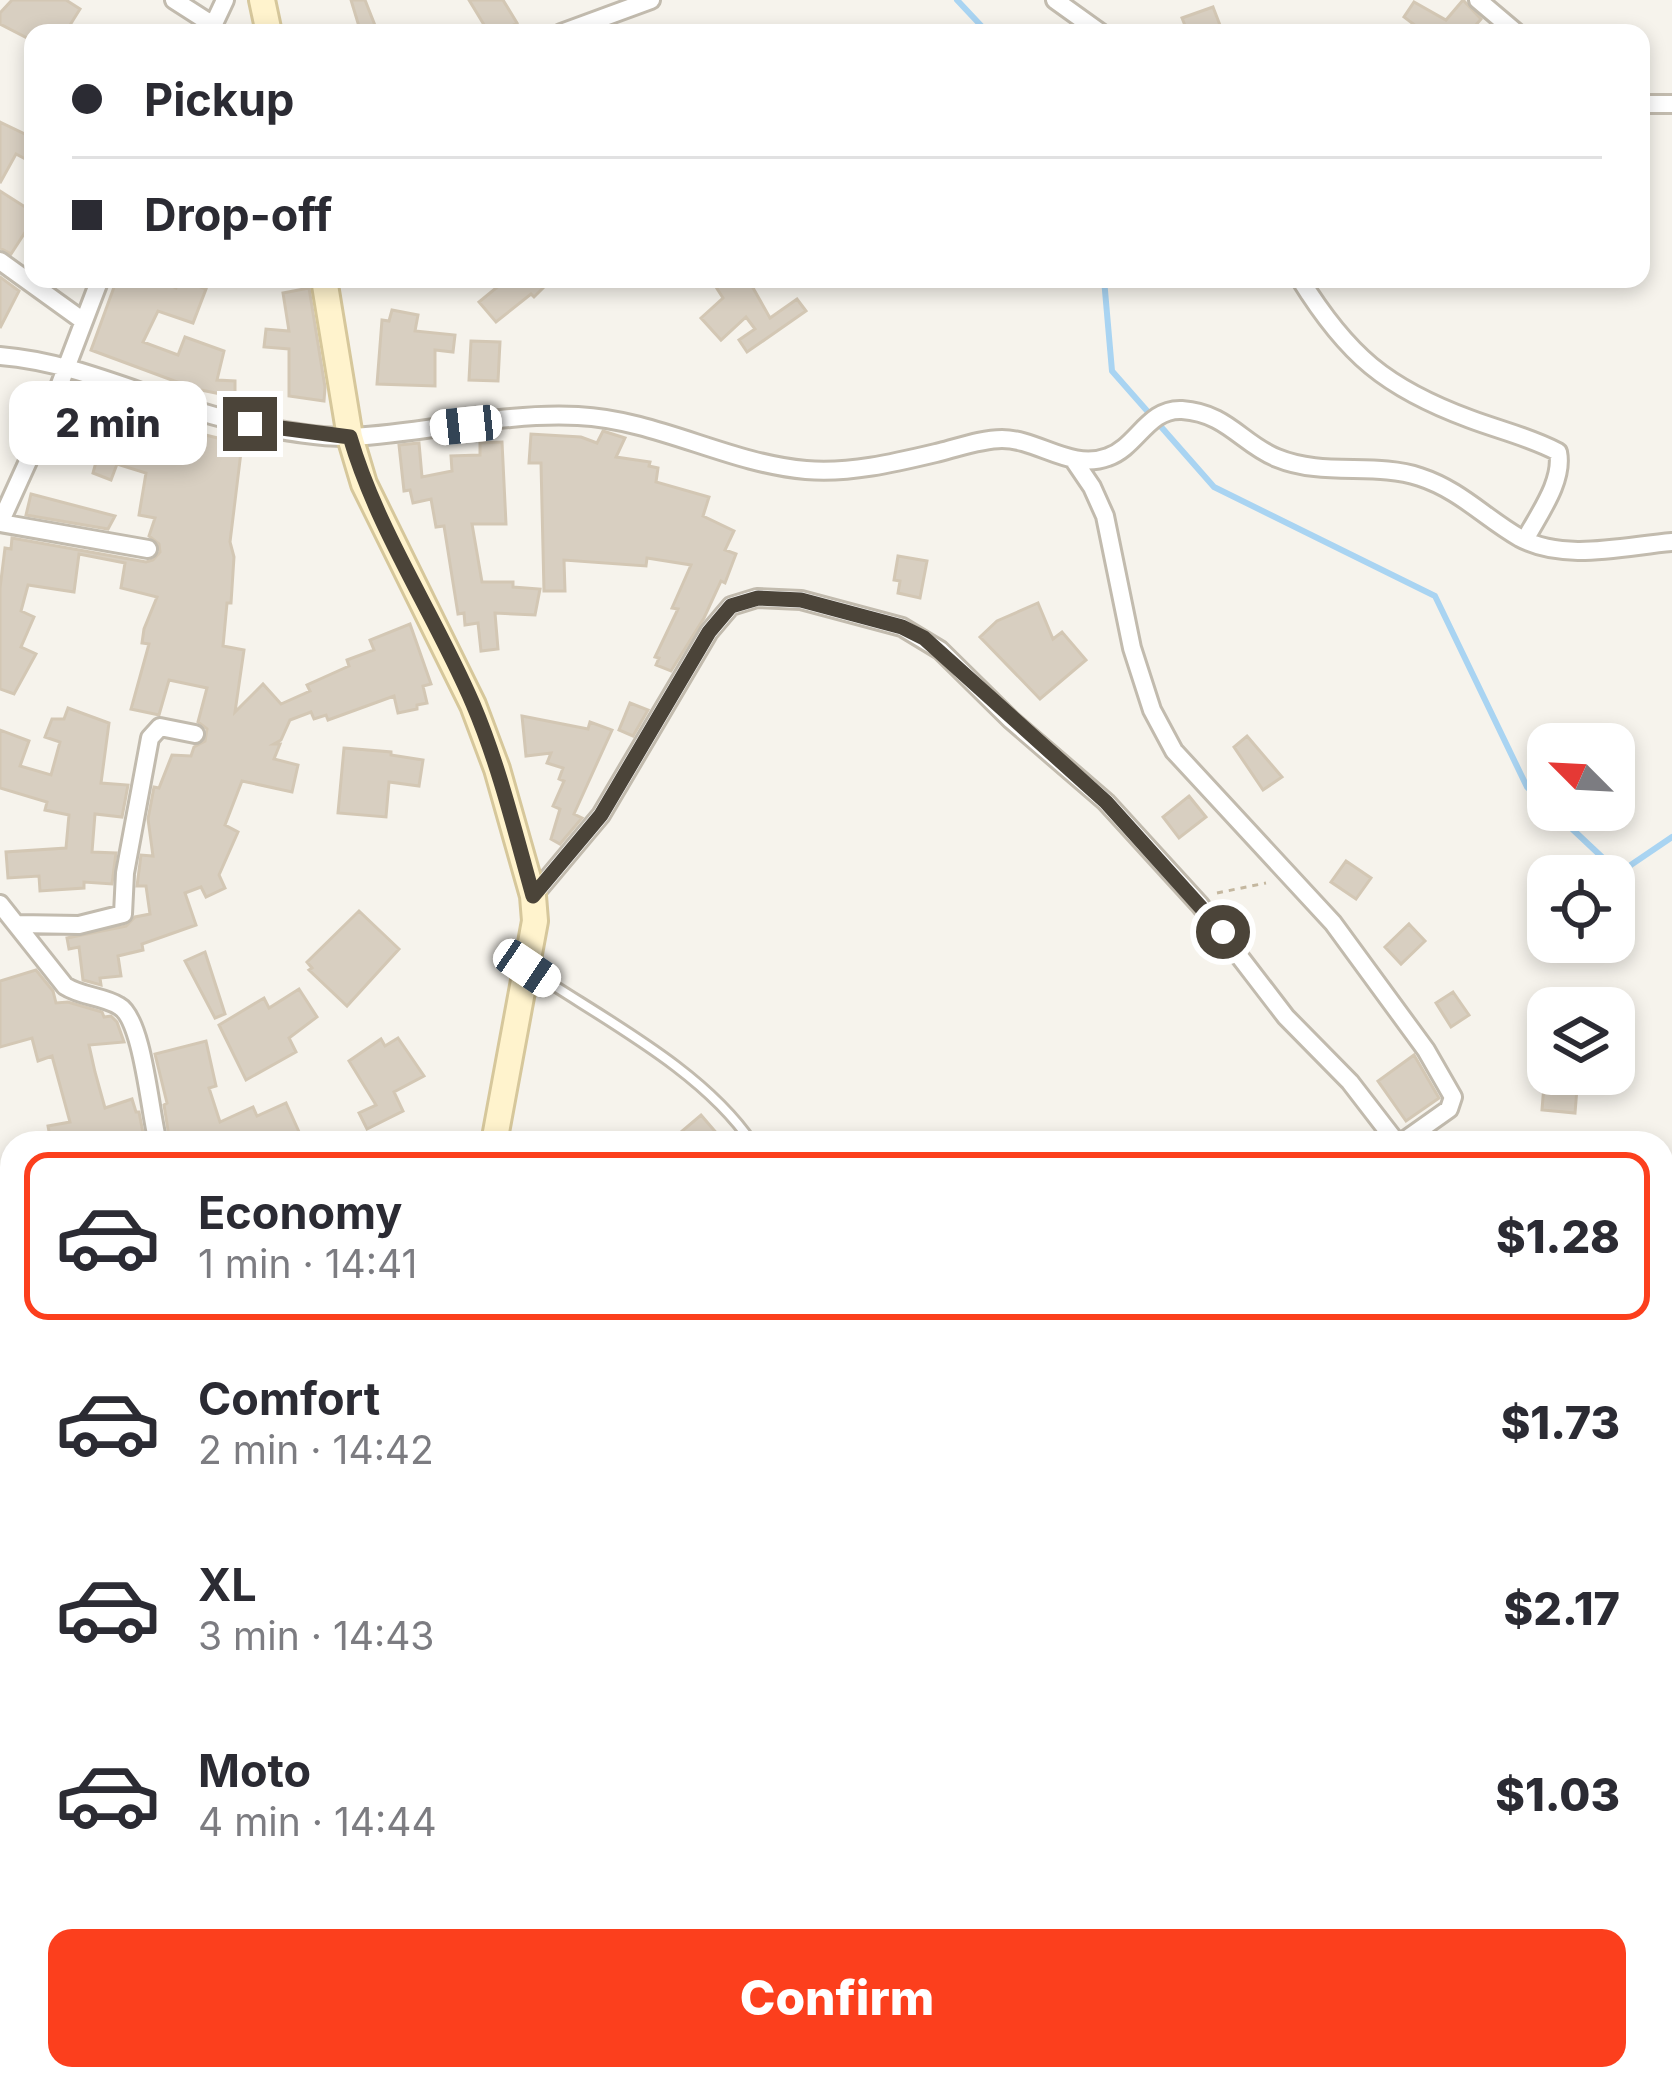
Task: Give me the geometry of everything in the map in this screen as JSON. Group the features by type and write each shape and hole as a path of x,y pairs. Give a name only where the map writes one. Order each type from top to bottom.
{"street":[{"path":"174,0 205,24"},
{"path":"585,24 651,0"},
{"path":"1055,0 1088,24"},
{"path":"1478,0 1506,24"},
{"path":"38,288 82,320"},
{"path":"96,288 0,523 148,549"},
{"path":"325,288 350,437 379,516 473,704 533,896 535,921 496,1131"},
{"path":"1306,288 1340,339 1389,383 1558,452 1560,464 1552,487 1525,540"},
{"path":"0,356 66,368 250,424 350,437 575,416 618,420 743,459 809,471 888,464 996,439 1016,439 1073,459 1108,458 1162,412 1178,410 1236,428 1271,456 1290,462 1331,470 1416,475 1476,504 1525,540 1575,551 1672,542"},
{"path":"1073,459 1105,516 1120,597 1152,710 1174,751 1291,877 1366,968 1454,1097 1449,1109 1417,1131"},
{"path":"533,896 601,815 709,632 731,606 758,598 801,600 902,627 924,638 1106,802 1200,905 1286,1017 1350,1082 1389,1131"},
{"path":"18,923 79,925 123,914 125,873 150,738 160,727 195,734"},
{"path":"0,904 65,986 116,1004 133,1021 156,1131"},
{"path":"1112,2091 1170,2091"}],"lane":[{"path":"527,968 701,1084 744,1131"}],"path":[{"path":"1200,905 1217,893 1291,877"}],"building":[{"path":"12,0 66,0 80,9 71,24 24,24 24,36 0,24 0,13"},
{"path":"351,0 365,0 374,24 358,24"},
{"path":"469,0 503,0 517,23 515,24 484,24"},
{"path":"1463,0 1481,19 1477,24 1413,24 1404,17 1414,2 1446,20"},
{"path":"1213,7 1220,24 1184,24 1182,18"},
{"path":"0,122 24,134 24,158 16,154 0,183"},
{"path":"0,191 24,206 24,234 11,254 0,248"},
{"path":"0,277 19,291 0,328"},
{"path":"114,288 203,288 193,323 158,311 143,342 178,355 185,337 224,351 217,380 235,381 235,397 196,389 91,350"},
{"path":"309,288 324,401 289,396 289,349 264,347 266,329 289,331 283,293"},
{"path":"496,288 543,288 496,322 479,302"},
{"path":"717,288 753,288 770,318 797,299 806,311 747,352 739,340 755,329 746,317 721,340 701,318 723,298"},
{"path":"392,310 418,315 415,331 455,335 453,352 435,350 435,386 377,384 382,320 389,321"},
{"path":"471,341 500,342 498,381 469,380"},
{"path":"82,405 128,421 133,409 177,428 242,444 230,542 234,557 231,603 227,603 223,646 244,650 235,712 263,684 281,704 310,691 307,685 349,666 347,660 374,650 370,640 410,624 431,684 423,686 427,703 417,709 398,713 394,696 328,720 326,715 314,719 311,712 290,720 281,740 274,744 280,744 274,759 298,765 292,792 242,781 225,825 238,832 219,875 225,888 206,897 201,887 185,893 196,925 142,944 143,950 118,956 121,976 100,978 101,985 83,980 79,947 69,949 67,938 126,926 135,917 150,914 146,886 137,886 141,855 153,856 148,819 154,787 159,788 172,755 191,756 194,747 205,741 207,729 198,722 207,688 169,680 159,715 131,709 149,644 142,643 144,629 157,597 121,588 125,563 79,554 74,592 28,585 21,611 34,617 21,647 36,654 14,694 0,689 0,588 5,548 11,549 12,538 146,562 160,552 159,544 149,536 155,518 139,515 146,473 117,464 111,480 93,473 96,462 87,458 90,450 75,442 82,427 74,424"},
{"path":"603,431 625,438 616,457 650,462 649,466 658,468 656,482 709,497 703,516 734,531 725,550 736,554 725,583 721,581 671,671 656,665 659,658 655,657 678,609 672,608 691,565 647,558 646,566 564,560 565,591 544,591 541,463 529,463 531,434 581,437 597,443"},
{"path":"502,442 506,524 472,524 482,582 513,582 513,587 540,589 535,615 495,613 498,649 481,651 478,623 465,625 464,613 458,614 444,526 436,527 431,499 413,503 410,490 404,491 399,445 419,443 422,477 452,471 451,456 480,455 480,443"},
{"path":"31,494 115,516 108,529 26,515"},
{"path":"898,556 927,561 920,598 898,593 900,581 894,580"},
{"path":"1038,603 1053,639 1062,632 1086,660 1040,699 980,637 997,621"},
{"path":"630,703 648,710 633,736 619,730"},
{"path":"68,708 109,723 101,783 128,785 122,817 95,814 92,852 116,853 112,884 84,882 84,888 40,891 39,876 8,878 6,852 66,848 69,815 45,810 47,802 0,788 0,730 29,741 20,766 51,775 60,742 45,737 52,719 64,719"},
{"path":"522,716 588,729 590,722 612,730 574,814 582,818 560,844 551,839 560,809 553,806 564,781 559,779 563,768 547,763 551,753 526,756"},
{"path":"1247,736 1282,777 1263,790 1234,747"},
{"path":"344,748 423,760 419,786 389,782 386,817 338,813"},
{"path":"1189,796 1206,817 1179,838 1163,817"},
{"path":"1346,861 1371,878 1356,899 1331,882"},
{"path":"359,911 399,949 347,1006 309,970 307,962"},
{"path":"1409,924 1425,941 1401,964 1385,947"},
{"path":"205,952 225,1014 215,1018 185,961"},
{"path":"36,970 53,991 56,1003 102,1012 117,1022 124,1042 89,1045 95,1072 105,1108 132,1099 143,1131 49,1131 48,1126 70,1122 52,1056 38,1061 32,1038 0,1047 0,981"},
{"path":"299,989 317,1017 289,1038 296,1052 246,1080 219,1025 264,998 269,1008"},
{"path":"1453,992 1469,1015 1451,1027 1436,1003"},
{"path":"398,1038 424,1076 394,1092 403,1111 367,1129 359,1113 376,1105 349,1061 381,1039 385,1046"},
{"path":"206,1041 216,1086 209,1088 220,1122 253,1107 257,1116 286,1103 299,1131 168,1131 167,1103 155,1054"},
{"path":"1414,1055 1439,1098 1406,1121 1378,1081"},
{"path":"1543,1095 1576,1095 1575,1113 1542,1110"},
{"path":"701,1115 715,1131 682,1131"}],"waterway":[{"path":"957,0 980,24"},
{"path":"1105,288 1112,371 1214,487 1435,596 1527,787"},
{"path":"1574,831 1619,873 1672,837"}],"route":[{"path":"250,424 350,437 386,532 473,704 533,896 601,815 709,632 731,606 758,598 801,600 902,627 940,650 1011,720 1106,802 1223,932"}]}
